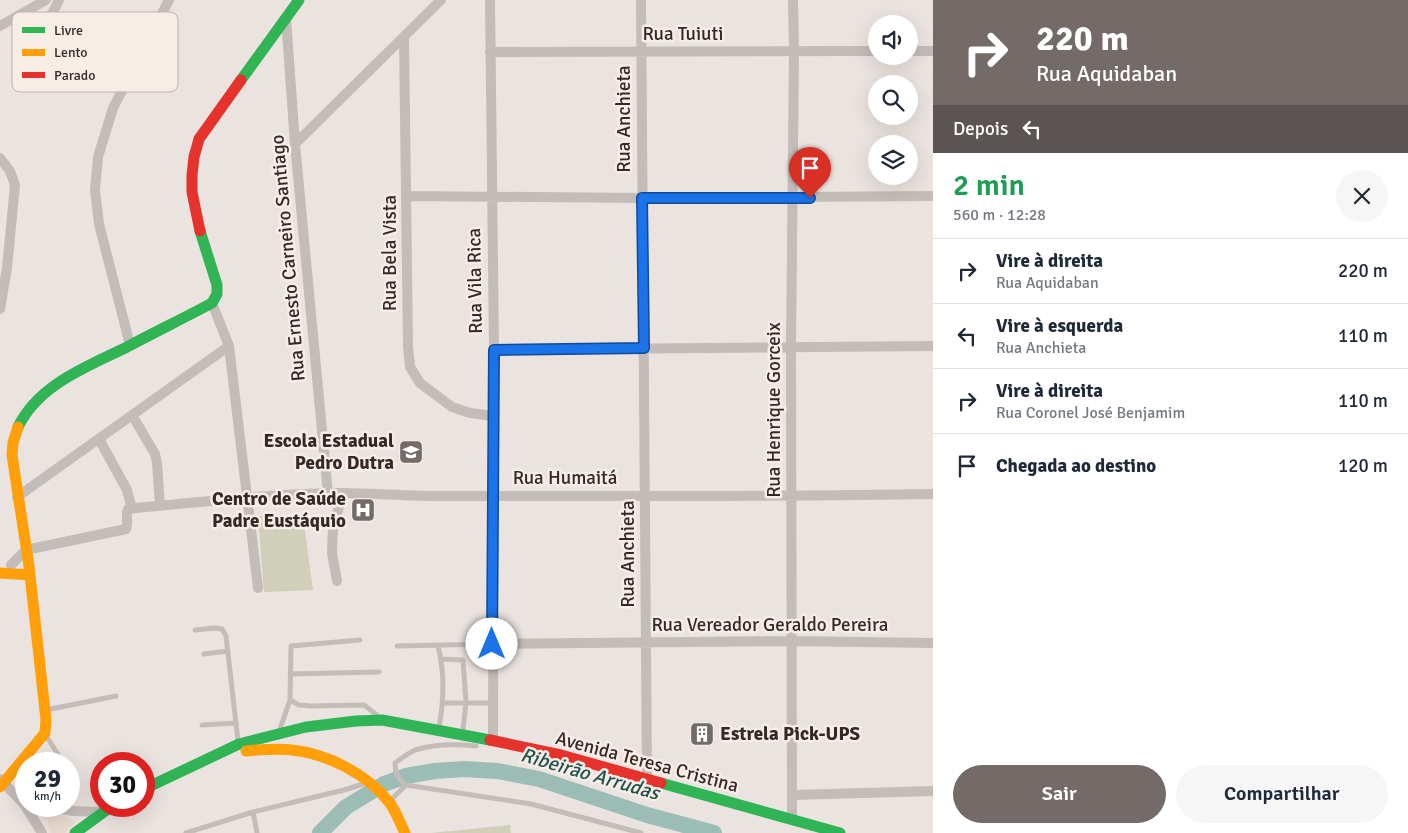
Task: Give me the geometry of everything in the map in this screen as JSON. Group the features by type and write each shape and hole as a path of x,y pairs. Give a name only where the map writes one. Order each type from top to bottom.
{"main road":[{"path":"1,783 42,736 46,710 30,570 17,496 12,452 12,443 16,429 25,414 44,393 65,378 212,302 217,296 218,289 191,190 191,169 196,148 199,139 299,0"},
{"path":"5,564 30,570"},
{"path":"0,573 30,570"},
{"name":"Avenida Teresa Cristina","path":"221,753 239,744 306,727 382,720 463,734 489,745 560,755 840,833"},
{"path":"155,784 221,753 266,750 299,751 324,758 356,772 369,782 389,802 405,833"},
{"path":"75,833 96,817"}],"street":[{"path":"25,12 46,0"},
{"path":"53,12 59,0"},
{"path":"163,12 169,0"},
{"path":"295,144 442,0"},
{"name":"Rua Vila Rica","path":"489,745 493,703 494,350 490,0"},
{"name":"Rua Anchieta","path":"641,0 647,779"},
{"name":"Rua Henrique Gorceix","path":"792,820 791,641 793,497 791,347 793,0"},
{"name":"Rua Ernesto Carneiro Santiago","path":"286,18 295,144 328,494"},
{"path":"0,26 12,19"},
{"name":"Rua Bela Vista","path":"404,37 408,347 410,367 420,383 452,407 470,413 493,416"},
{"name":"Rua Tuiuti","path":"490,52 868,51"},
{"path":"918,51 933,51"},
{"path":"121,92 113,108 98,157 95,190 99,224 130,345"},
{"path":"0,158 10,171 14,185 7,268 0,309"},
{"path":"407,196 642,198 933,196"},
{"path":"212,302 229,346 258,588"},
{"path":"17,496 229,346"},
{"path":"494,350 933,346"},
{"path":"132,415 155,454 158,463 160,506"},
{"path":"5,564 26,550 127,528 127,510 132,509 127,490 99,438"},
{"path":"337,581 332,552 333,527 343,493"},
{"name":"Rua Humaitá","path":"132,509 246,498 343,493 438,496 793,497 933,494"},
{"name":"Rua Vereador Geraldo Pereira","path":"492,644 791,641 933,643"},
{"path":"1,783 15,795"},
{"path":"793,794 933,791"},
{"path":"33,817 42,833"}],"lane":[{"path":"195,630 222,629 226,636 239,744"},
{"path":"278,734 290,700 291,646 360,640"},
{"name":"Rua Vereador Geraldo Pereira","path":"397,646 492,644"},
{"path":"438,646 442,659 443,703 438,730"},
{"path":"204,654 228,651"},
{"path":"442,659 463,660 466,702 463,734"},
{"path":"290,674 379,672"},
{"path":"46,710 116,696"},
{"path":"290,700 300,705 310,706 364,704 382,720"},
{"path":"443,703 493,703"},
{"path":"202,725 236,723"},
{"path":"42,736 55,752"},
{"path":"489,745 462,744 414,750 395,763 395,772 406,785 531,804 641,833"},
{"path":"186,833 253,812 369,782"},
{"path":"389,802 406,785"},
{"path":"253,812 257,833"}],"green space":[{"path":"258,516 303,516 313,590 264,592"},
{"path":"510,825 511,833 431,833"}],"shaded area":[{"path":"46,817 67,817 76,821 65,833 51,833"}],"waterway":[{"name":"Ribeirão Arrudas","path":"320,833 346,807 384,784 406,776 464,769 497,771 539,779 647,815 714,833"}],"traffic: fast":[{"path":"241,80 299,0"},
{"path":"18,427 38,399 65,378 212,303 217,294 217,285 200,231"},
{"path":"155,784 239,744 306,727 382,720 490,740"},
{"path":"661,783 840,833"},
{"path":"75,833 97,817"}],"traffic: slow":[{"path":"0,787 45,733 46,720 29,566 12,455 13,443 18,427"},
{"path":"0,573 30,575"},
{"path":"246,751 275,749 306,752 346,767 380,792 396,813 405,833"}],"traffic: jam":[{"path":"200,231 192,192 194,157 199,139 241,80"},
{"path":"490,740 561,755 661,783"}],"place":[{"name":"Escola Estadual Pedro Dutra","path":"411,452"},
{"name":"Centro de Saúde Padre Eustáquio","path":"363,510"},
{"name":"Estrela Pick-UPS","path":"702,734"}],"route":[{"path":"492,644 494,350 644,348 642,198 810,198"}]}
